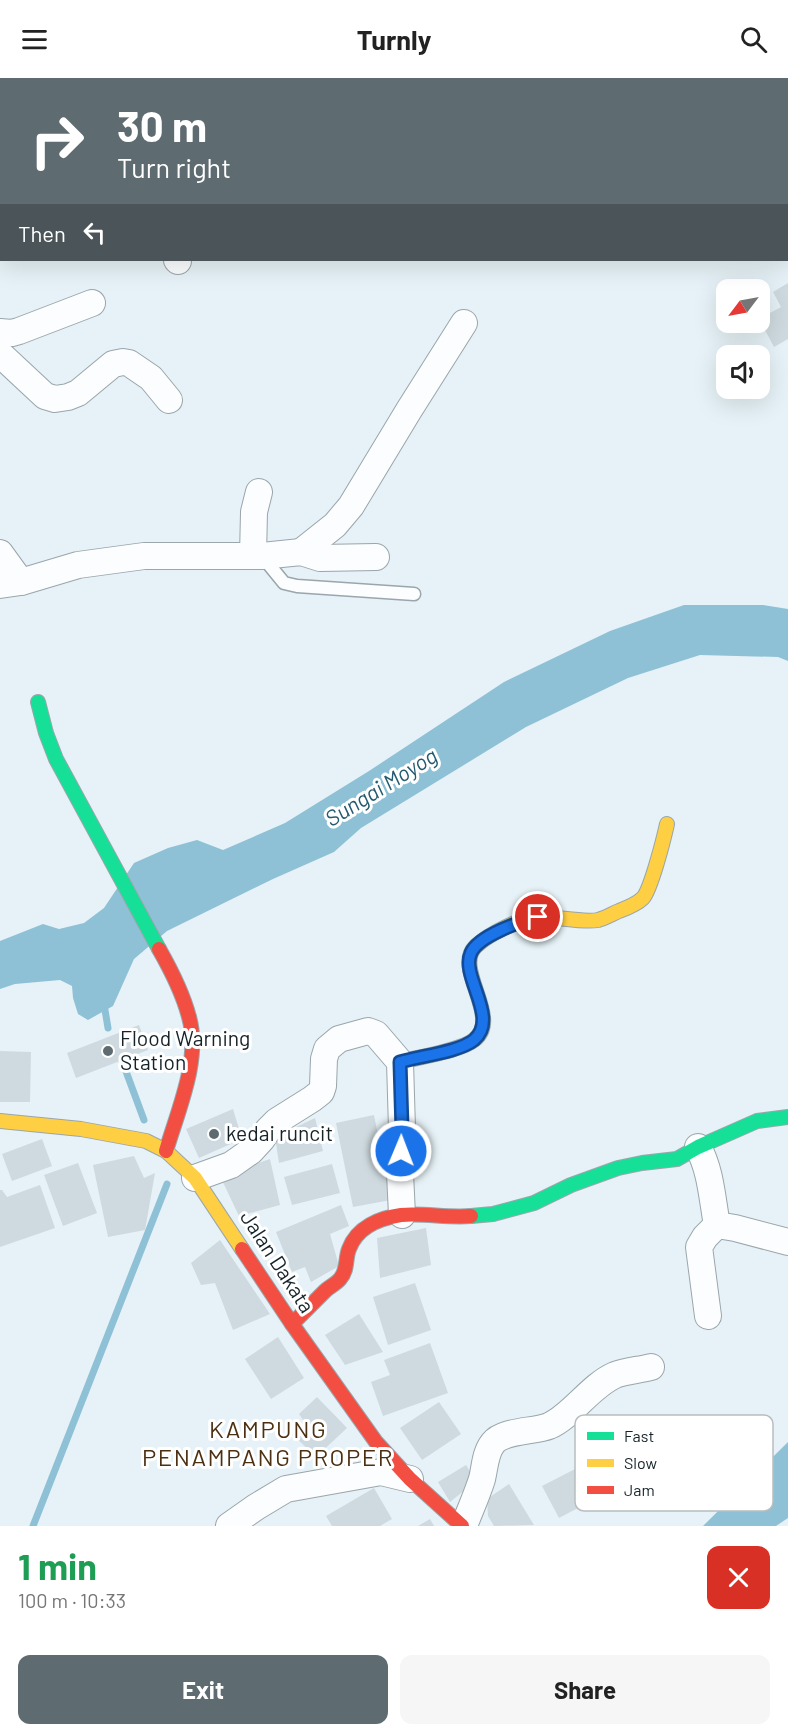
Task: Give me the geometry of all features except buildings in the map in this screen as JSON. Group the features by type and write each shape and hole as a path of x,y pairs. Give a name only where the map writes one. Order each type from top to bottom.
{"street":[{"path":"0,332 12,333 29,328 92,303"},
{"path":"301,552 335,525 351,506 464,323"},
{"path":"0,354 45,396 55,399 68,398 78,393 113,364 123,362 129,363 151,378 169,400"},
{"path":"257,556 254,512 259,492"},
{"path":"0,553 11,584 78,566 144,556 257,556 301,552 320,558 376,557"},
{"path":"38,702 56,759 162,954 189,1018 193,1046 190,1070 166,1151"},
{"path":"400,1062 464,1046 476,1039 483,1028 483,1017 469,964 470,954 476,946 497,932 524,920 538,917 597,920 630,907 644,897 662,846 667,824"},
{"path":"195,1178 231,1165 251,1151 277,1121 312,1100 321,1092 323,1086 324,1059 327,1048 339,1039 368,1031 376,1034 400,1062 402,1215"},
{"path":"292,1324 327,1288 339,1280 346,1269 348,1250 356,1235 382,1219 402,1215 455,1217 504,1212 534,1203 571,1185 618,1168 677,1160 698,1147 757,1121 788,1117"},
{"name":"Jalan Dakata","path":"0,1121 81,1129 146,1141 166,1151 195,1178 292,1324 376,1442 410,1479 463,1526"},
{"path":"698,1147 709,1172 717,1226"},
{"path":"708,1316 699,1247 705,1237 717,1226 735,1228 788,1242"},
{"path":"463,1526 480,1483 487,1456 492,1444 499,1438 537,1430 552,1424 594,1388 615,1375 651,1367"},
{"path":"229,1526 256,1506 286,1489 381,1472 410,1479"}],"lane":[{"path":"257,556 284,583 414,594"}],"water":[{"name":"Sungai Moyog","path":"684,605 763,605 788,609 788,661 778,657 700,655 628,678 526,727 361,828 334,852 167,931 134,959 113,1006 88,1020 78,1014 72,986 60,980 15,984 0,989 0,941 43,924 59,929 84,923 104,908 134,863 168,848 197,840 223,850 285,823 504,682 610,631"},
{"path":"788,1442 788,1518 776,1526 703,1526 718,1511 773,1511 773,1457"}],"waterway":[{"path":"104,1004 108,1028"},
{"path":"124,1066 144,1120"},
{"path":"33,1526 167,1184"}],"traffic: fast":[{"path":"38,702 56,759 159,949"},
{"path":"471,1216 493,1214 534,1203 571,1185 618,1168 677,1159 698,1147 757,1121 788,1117"}],"traffic: slow":[{"path":"400,1062 468,1044 481,1031 483,1019 472,980 470,955 476,946 489,937 505,927 531,918 598,920 632,906 643,898 653,874 667,824"},
{"path":"0,1121 81,1129 146,1141 166,1151 195,1178 242,1249"}],"traffic: jam":[{"path":"159,949 183,1000 192,1033 190,1067 182,1102 166,1151"},
{"path":"292,1324 340,1279 353,1241 363,1229 385,1218 401,1215 471,1216"},
{"path":"242,1249 376,1442 410,1479 462,1526"}],"place":[{"name":"Flood Warning Station","path":"108,1051"},
{"name":"kedai runcit","path":"214,1134"}],"district":[{"name":"KAMPUNG PENAMPANG PROPER","path":"268,1444"}],"route":[{"path":"401,1151 400,1062 464,1046 476,1039 483,1028 483,1017 469,964 470,954 476,946 497,932 524,920 538,917"}]}
